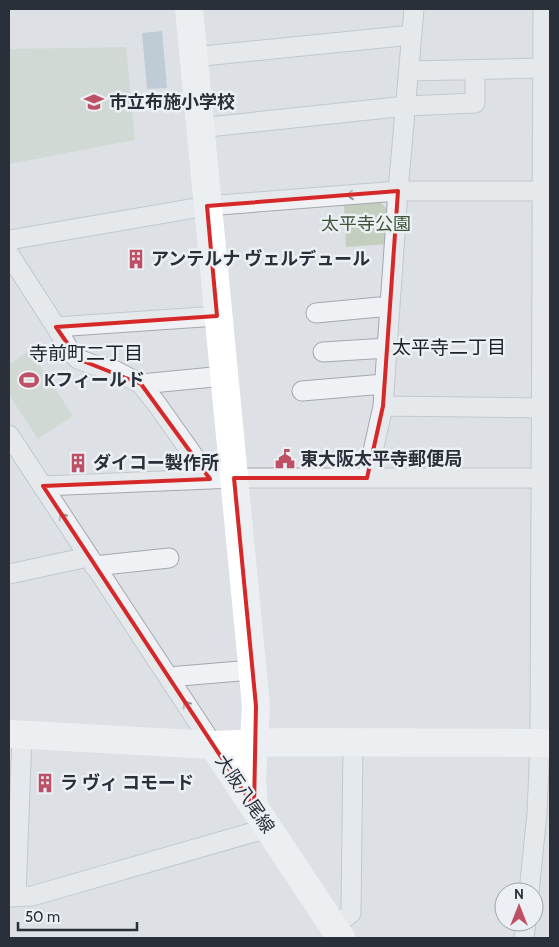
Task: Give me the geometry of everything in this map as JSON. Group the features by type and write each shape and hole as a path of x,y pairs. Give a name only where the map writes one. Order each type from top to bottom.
{"street":[{"path":"15,734 13,897 32,896 261,817 252,779 256,706 252,670 222,478 224,376 189,9"},
{"path":"367,478 382,406 414,9"},
{"path":"530,882 545,743 546,478 542,408 546,351 546,191 543,9"},
{"path":"193,57 412,35"},
{"path":"410,71 544,68"},
{"path":"200,128 406,106 475,103 475,70"},
{"path":"9,240 207,206 398,191 546,191"},
{"path":"9,254 71,353 78,359 114,370 141,384 222,478"},
{"path":"316,313 390,306"},
{"path":"56,327 218,316"},
{"path":"322,352 387,348"},
{"path":"141,384 224,376"},
{"path":"302,392 384,384"},
{"path":"382,406 542,408"},
{"path":"9,435 213,745 353,742 545,743"},
{"path":"43,486 222,478 546,478"},
{"path":"9,574 91,561 169,558"},
{"path":"168,677 252,670"},
{"name":"大阪八尾線","path":"15,734 213,745 337,933"},
{"path":"337,933 351,913 353,742"}],"highlighted area":[{"path":"398,191 383,406 367,478 234,478 256,706 254,807 43,486 210,479 141,384 78,359 56,327 217,316 207,206"}],"green space":[{"path":"126,47 135,140 9,164 9,49"},
{"name":"太平寺公園","path":"380,202 389,211 387,244 346,247 344,205"},
{"name":"Kフィールド","path":"30,350 73,416 38,439 9,395 9,364"}],"water":[{"path":"162,31 167,88 147,89 142,33"}],"place":[{"name":"市立布施小学校","path":"94,102"},
{"name":"アンテルナ ヴェルデュール","path":"136,259"},
{"name":"Kフィールド","path":"29,380"},
{"name":"東大阪太平寺郵便局","path":"285,459"},
{"name":"ダイコー製作所","path":"78,463"},
{"name":"ラ ヴィ コモード","path":"45,783"}],"district":[{"name":"太平寺二丁目","path":"449,347"},
{"name":"寺前町二丁目","path":"86,353"}]}
